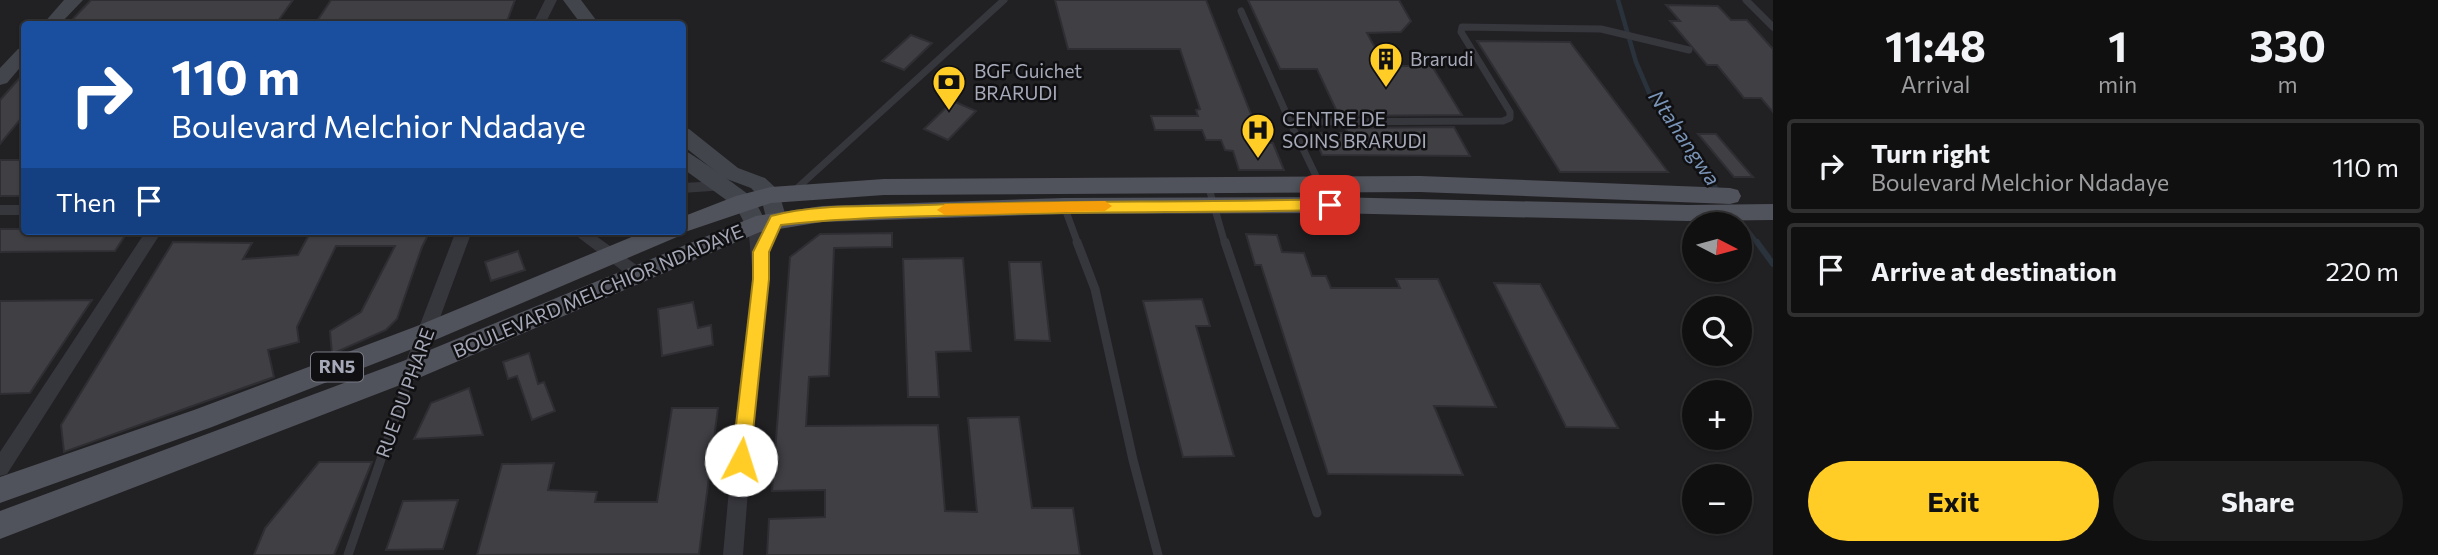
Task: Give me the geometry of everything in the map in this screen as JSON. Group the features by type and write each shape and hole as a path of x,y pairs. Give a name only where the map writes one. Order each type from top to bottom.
{"main road":[{"path":"54,21 74,0"},
{"path":"552,0 568,21"},
{"path":"572,0 588,21"},
{"path":"0,79 21,56"},
{"path":"686,137 731,173 781,194 766,222 744,202 686,159"},
{"name":"BOULEVARD MELCHIOR NDADAYE","path":"686,224 744,202 781,194 884,187 1211,196 1325,194 1769,204"},
{"name":"BOULEVARD MELCHIOR NDADAYE","path":"0,526 412,369 766,222 822,214 1064,206 1211,196"},
{"name":"BOULEVARD MELCHIOR NDADAYE","path":"0,490 202,419 426,333 659,235"}],"street":[{"path":"542,21 552,0"},
{"path":"686,188 721,186"},
{"path":"0,210 21,209"},
{"path":"733,555 766,222"},
{"path":"0,468 151,235"},
{"name":"RUE DU PHARE","path":"412,369 463,235"},
{"path":"584,235 639,275"}],"lane":[{"path":"781,194 1004,0"},
{"path":"1746,0 1773,27"},
{"path":"1241,11 1325,194"},
{"path":"1290,122 1507,120 1510,112 1461,32 1462,27 1601,29 1689,50"},
{"path":"1211,196 1317,513"},
{"path":"1064,206 1095,289 1133,460 1158,555"},
{"name":"RUE DU PHARE","path":"348,555 412,369"}],"shaded area":[{"path":"0,0 1773,0 1773,555 0,555"}],"building":[{"path":"91,0 293,0 278,21 71,21"},
{"path":"331,0 515,0 507,21 317,21"},
{"path":"1055,0 1206,0 1262,142 1273,143 1284,170 1239,170 1233,151 1225,150 1221,140 1206,140 1202,130 1155,130 1151,116 1198,116 1196,110 1200,109 1180,49 1068,49"},
{"path":"1248,0 1399,0 1411,21 1401,32 1367,33 1385,66 1432,66 1462,115 1339,116 1317,69 1280,69"},
{"path":"1666,5 1718,6 1731,20 1747,20 1773,49 1773,112 1761,98 1744,98 1717,65 1707,65 1670,21 1680,21"},
{"path":"911,35 932,43 904,70 882,61"},
{"path":"1477,41 1570,42 1668,172 1560,172"},
{"path":"21,76 21,119 0,144 0,100"},
{"path":"953,101 976,111 948,140 924,129"},
{"path":"1454,127 1470,156 1322,155 1313,133 1348,133 1345,128"},
{"path":"1698,134 1716,134 1753,177 1734,177"},
{"path":"0,160 21,160 21,196 0,196"},
{"path":"0,229 21,229 21,235 125,235 115,251 0,252"},
{"path":"892,233 892,247 834,248 829,376 809,377 806,426 938,425 945,511 977,512 968,418 1019,417 1032,508 1073,508 1080,555 767,555 769,519 825,517 825,490 772,491 790,257 820,234"},
{"path":"1246,234 1277,235 1282,252 1304,253 1312,276 1326,276 1331,288 1400,288 1396,279 1438,279 1496,407 1434,406 1463,475 1328,474 1261,265 1255,265"},
{"path":"309,235 428,235 397,319 386,330 332,354 330,331 361,312 395,246 336,246 297,327 299,342 268,350 274,377 64,452 61,425 173,242 252,243 243,259 298,255"},
{"path":"518,251 525,270 491,281 485,262"},
{"path":"963,258 971,351 936,352 939,397 908,397 903,259"},
{"path":"1009,262 1041,262 1050,341 1015,340"},
{"path":"1494,283 1540,284 1618,428 1566,427"},
{"path":"1202,299 1210,326 1196,326 1234,456 1183,457 1143,301"},
{"path":"92,300 30,393 0,394 0,301"},
{"path":"693,302 698,328 711,325 713,345 662,356 658,309"},
{"path":"529,353 538,384 544,382 555,411 532,420 517,376 508,379 503,362"},
{"path":"469,388 483,435 414,439 431,403"},
{"path":"672,408 718,408 699,554 477,555 502,464 554,463 548,490 597,492 595,502 657,502"},
{"path":"319,462 372,462 334,555 254,555 265,528"},
{"path":"458,500 443,549 386,550 403,501"}],"waterway":[{"name":"Ntahangwa","path":"1618,0 1636,62 1651,97 1719,192"},
{"name":"Ntahangwa","path":"1752,236 1758,244"},
{"name":"Ntahangwa","path":"1757,242 1773,264"}],"slow traffic":[{"path":"945,210 1105,206"}],"place":[{"name":"Brarudi","path":"1386,89"},
{"name":"BGF Guichet BRARUDI","path":"949,112"},
{"name":"CENTRE DE SOINS BRARUDI","path":"1258,160"}],"route":[{"path":"741,460 761,279 761,252 776,220 822,214 1064,206 1215,208 1330,205"}]}
